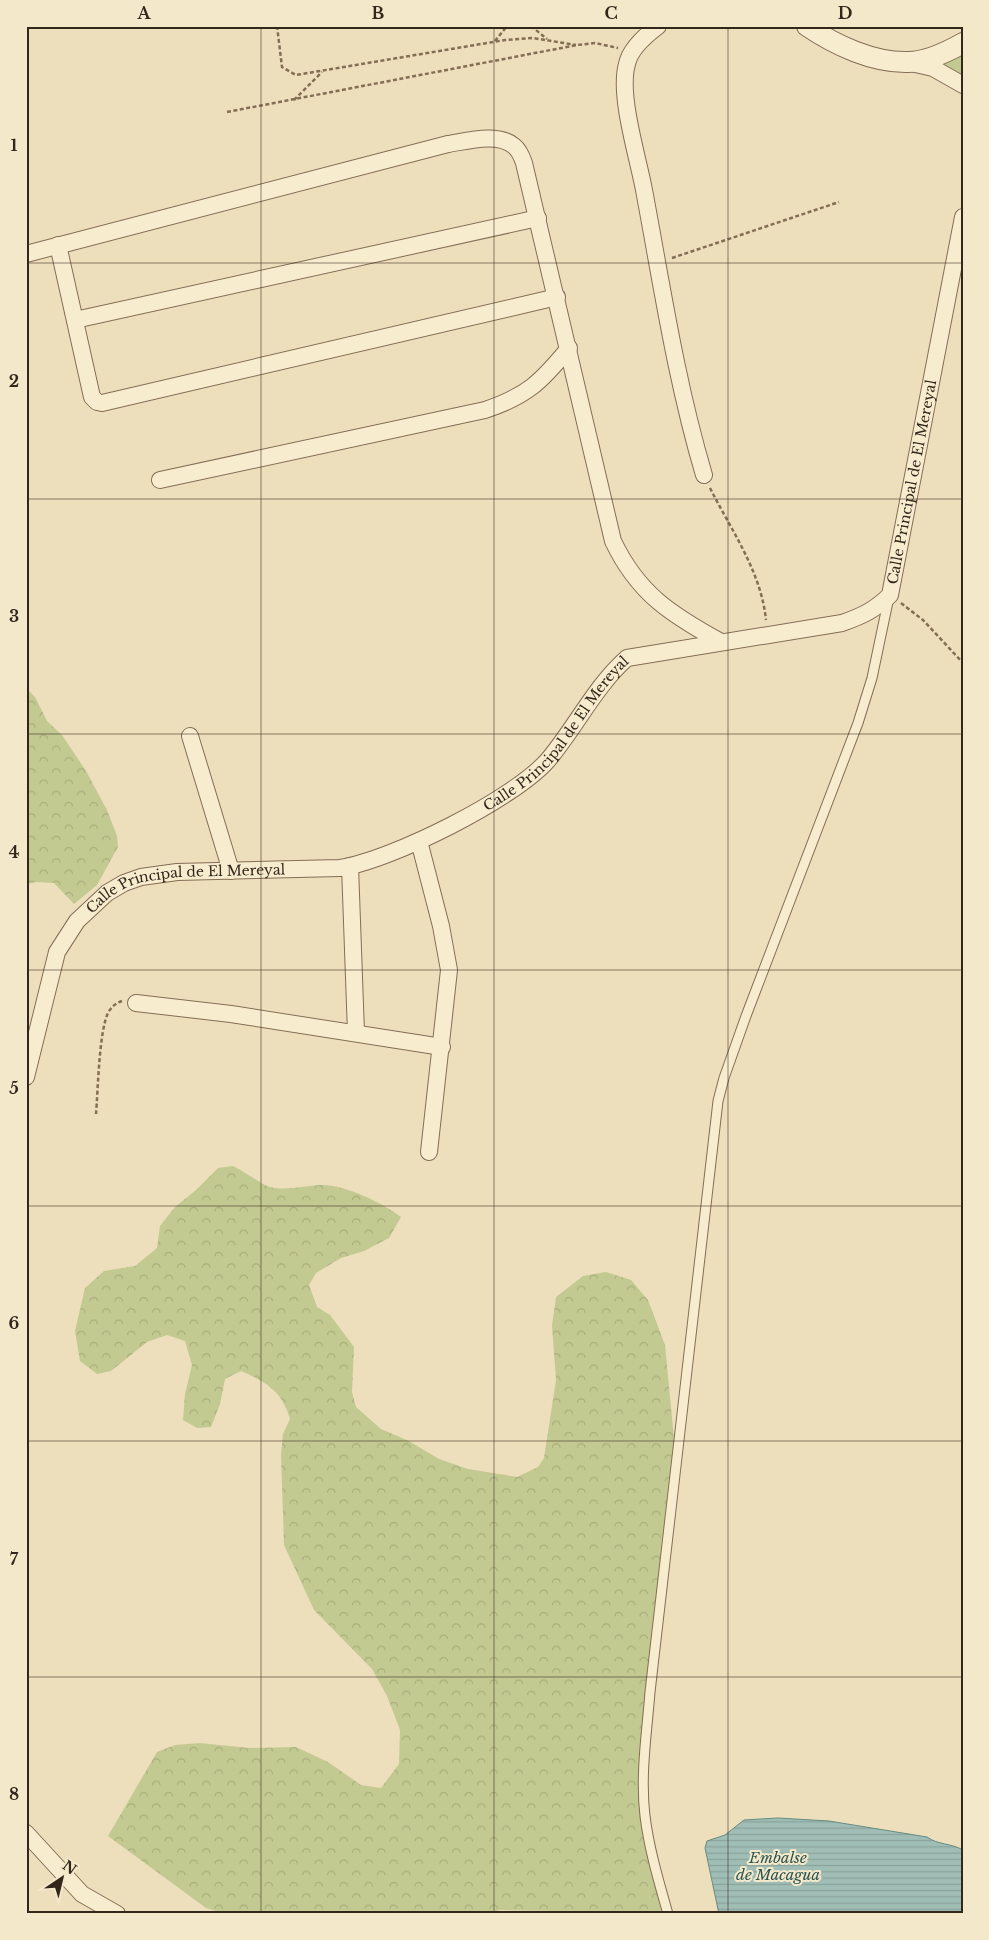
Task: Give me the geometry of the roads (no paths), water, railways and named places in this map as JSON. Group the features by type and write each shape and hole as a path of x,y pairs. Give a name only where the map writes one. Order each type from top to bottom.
{"street":[{"path":"658,26 632,53 627,63 625,79 627,99 677,372 704,475"},
{"path":"807,26 838,44 861,53 932,68 963,85"},
{"path":"909,62 942,54 963,43"},
{"path":"26,254 404,156 474,140 501,140 515,146 524,163 538,218 613,541 624,564 636,582 672,614 721,642"},
{"name":"Calle Principal de El Mereyal","path":"26,1077 57,952 65,936 86,911 107,893 124,883 141,877 176,872 350,866 419,841 480,808 533,774 561,743 609,676 627,658 850,620 867,614 890,595 963,217"},
{"path":"75,320 538,218"},
{"path":"58,245 92,397 97,402 102,403 557,297"},
{"path":"160,480 485,410 524,394 550,372 569,348"},
{"path":"190,736 230,871"},
{"path":"419,841 441,926 449,970 430,1152"},
{"path":"350,866 356,1033"},
{"path":"136,1003 231,1014 442,1047"},
{"path":"26,1833 82,1894 118,1914"}],"lane":[{"path":"668,1914 650,1845 645,1814 645,1768 650,1692 672,1511 712,1140 718,1101 746,1016 858,723 872,678 890,595"}],"water":[{"name":"Embalse de Macagua","path":"778,1818 829,1821 927,1837 963,1850 963,1914 719,1914 705,1848 707,1841 725,1835 744,1820"}]}
